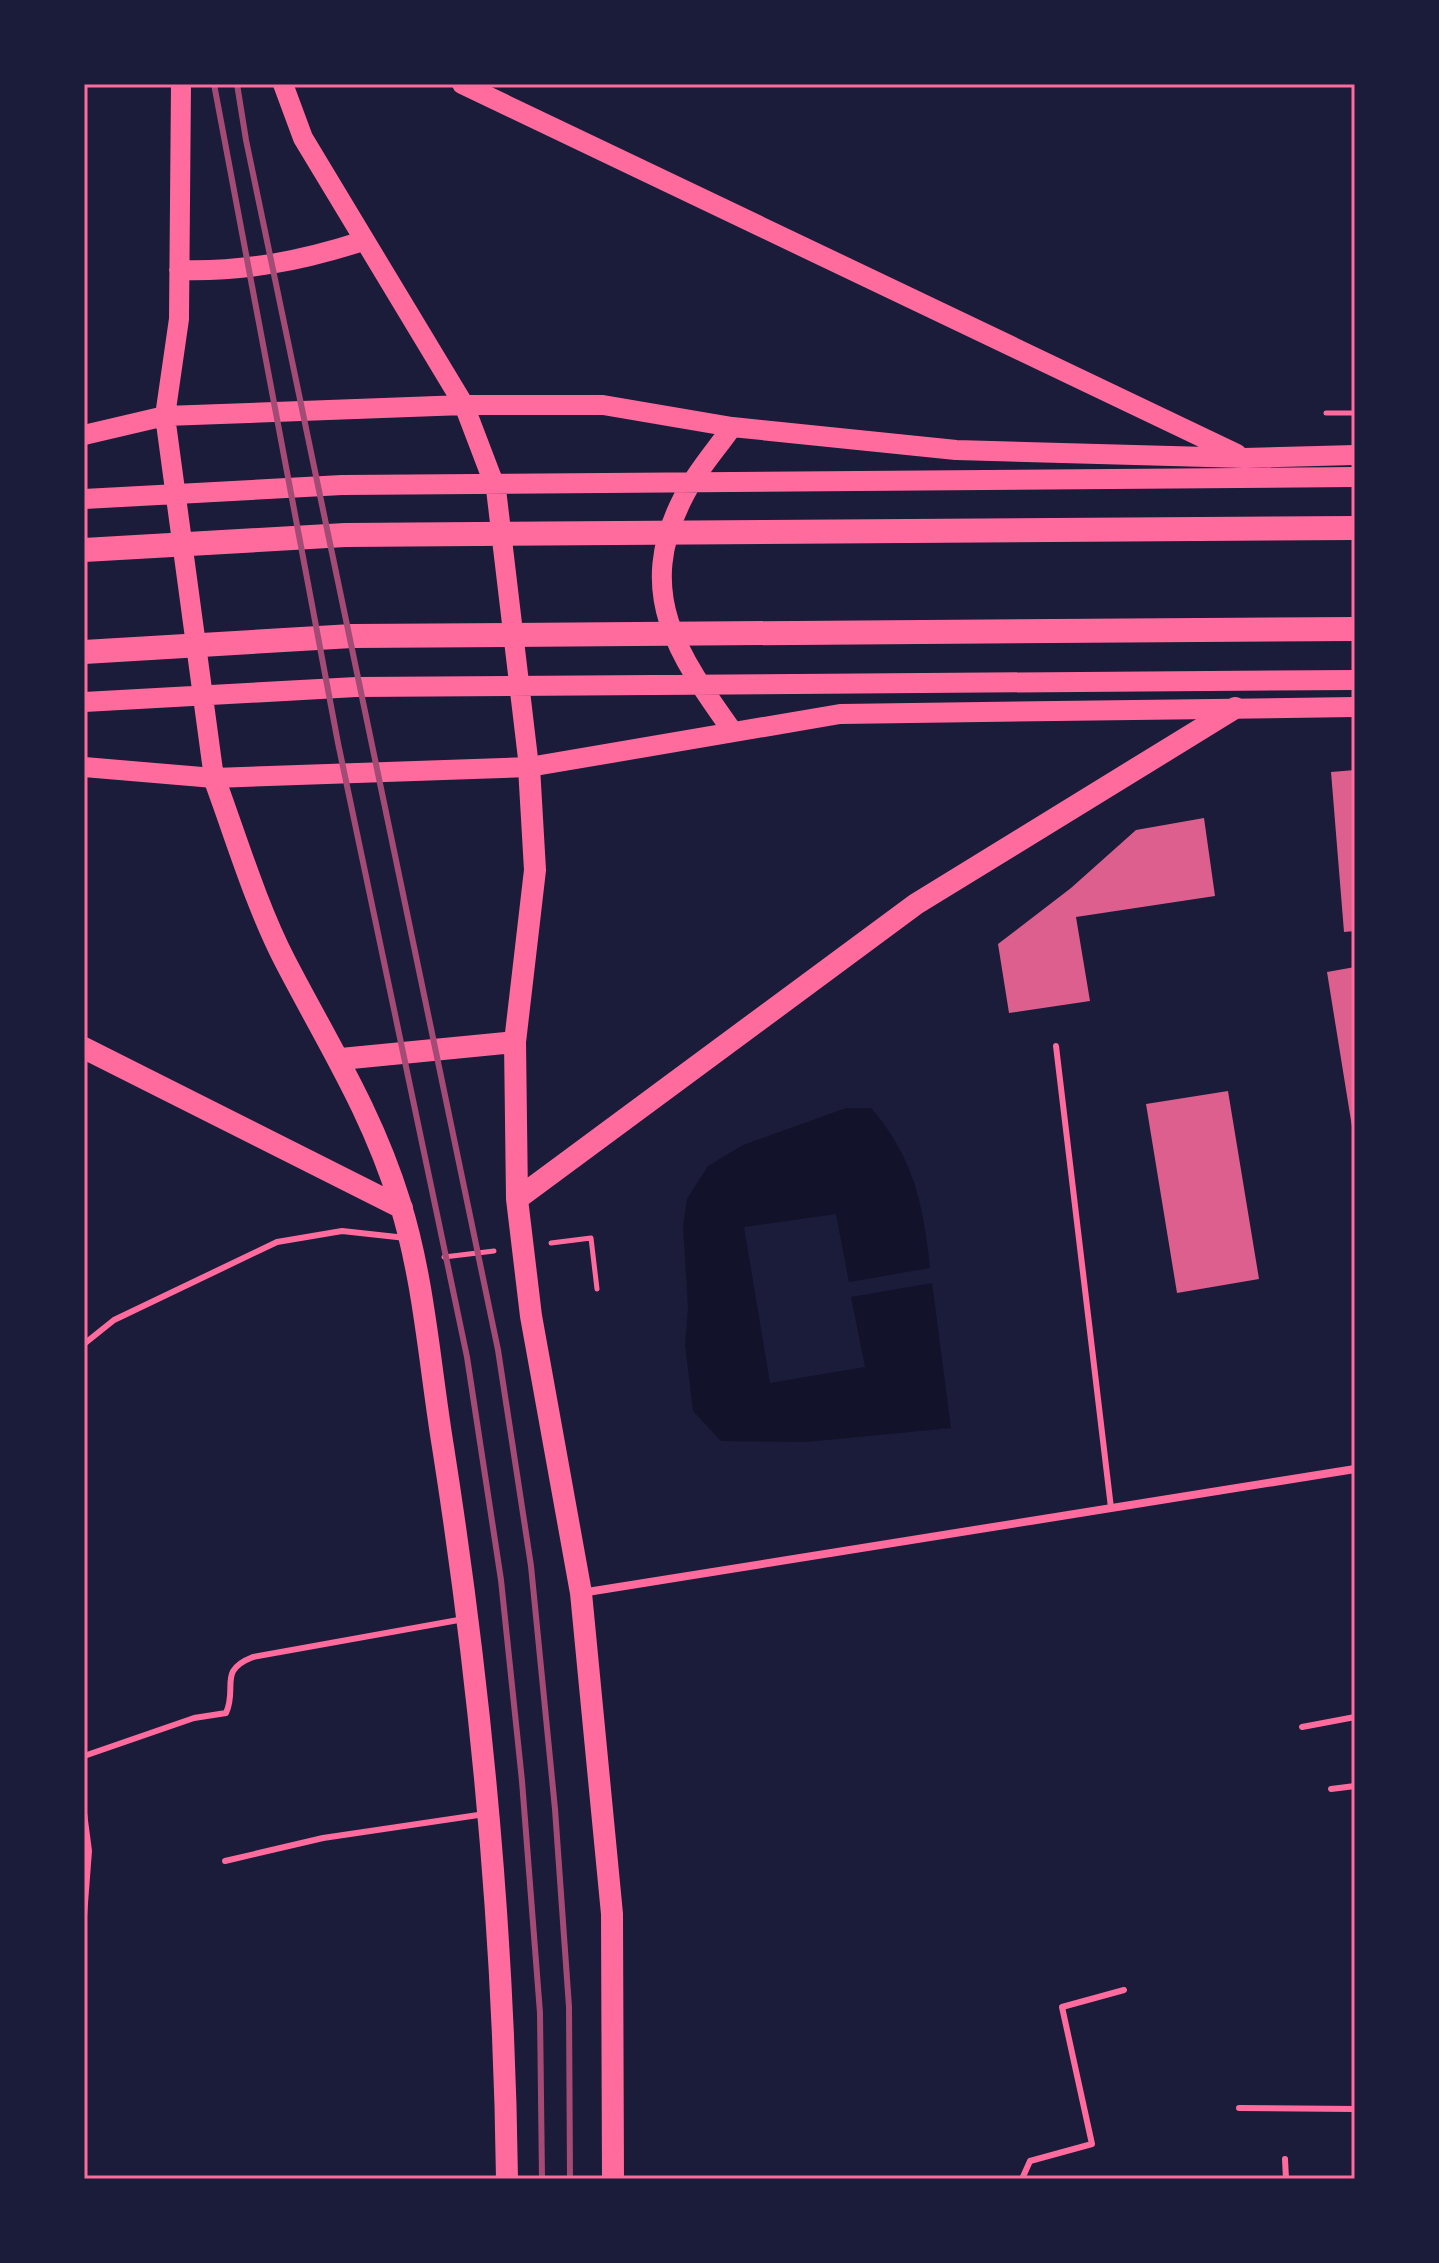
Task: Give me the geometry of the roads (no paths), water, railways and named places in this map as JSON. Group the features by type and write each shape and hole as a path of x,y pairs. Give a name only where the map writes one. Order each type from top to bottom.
{"highway":[{"path":"84,550 345,535 1355,528"},
{"path":"84,652 352,636 1355,629"},
{"path":"517,1199 916,904 1235,708"},
{"path":"529,767 535,870 515,1042 517,1199 531,1316 581,1593 612,1914 613,2179"},
{"path":"214,778 283,958 341,1059 381,1143 409,1239 468,1618 489,1813 505,2057 507,2179"},
{"path":"341,1059 515,1042"},
{"path":"84,1048 402,1208"}],"main road":[{"path":"181,84 179,319 165,416 214,778"},
{"path":"283,84 303,138 464,405 496,489 529,767"},
{"path":"462,84 1244,458"},
{"path":"179,270 261,268 306,259 363,241"},
{"path":"84,435 165,416 464,405 603,405 732,427 956,450 1244,458 1355,455"},
{"path":"732,427 684,495 665,537 660,574 664,608 685,665 733,732"},
{"path":"84,499 342,485 1355,477"},
{"path":"84,702 356,687 1355,680"},
{"path":"84,767 214,778 529,767 840,714 1355,707"}],"street":[{"path":"581,1593 1355,1469"}],"lane":[{"path":"1056,1046 1111,1508"},
{"path":"84,1344 114,1320 277,1242 342,1231 409,1239"},
{"path":"84,1756 194,1718 226,1713 230,1675 237,1663 253,1657 468,1618"},
{"path":"1302,1727 1355,1717"},
{"path":"1331,1789 1355,1786"},
{"path":"84,1813 89,1851 84,1916"},
{"path":"225,1861 323,1838 489,1813"},
{"path":"1022,2179 1030,2161 1092,2144 1062,2007 1124,1990"},
{"path":"1239,2108 1355,2109"},
{"path":"1285,2159 1286,2179"}],"railway":[{"path":"214,84 338,743 467,1357 501,1580 522,1781 540,2013 542,2179"},
{"path":"237,84 246,140 498,1350 531,1566 555,1809 569,2007 570,2179"}]}
